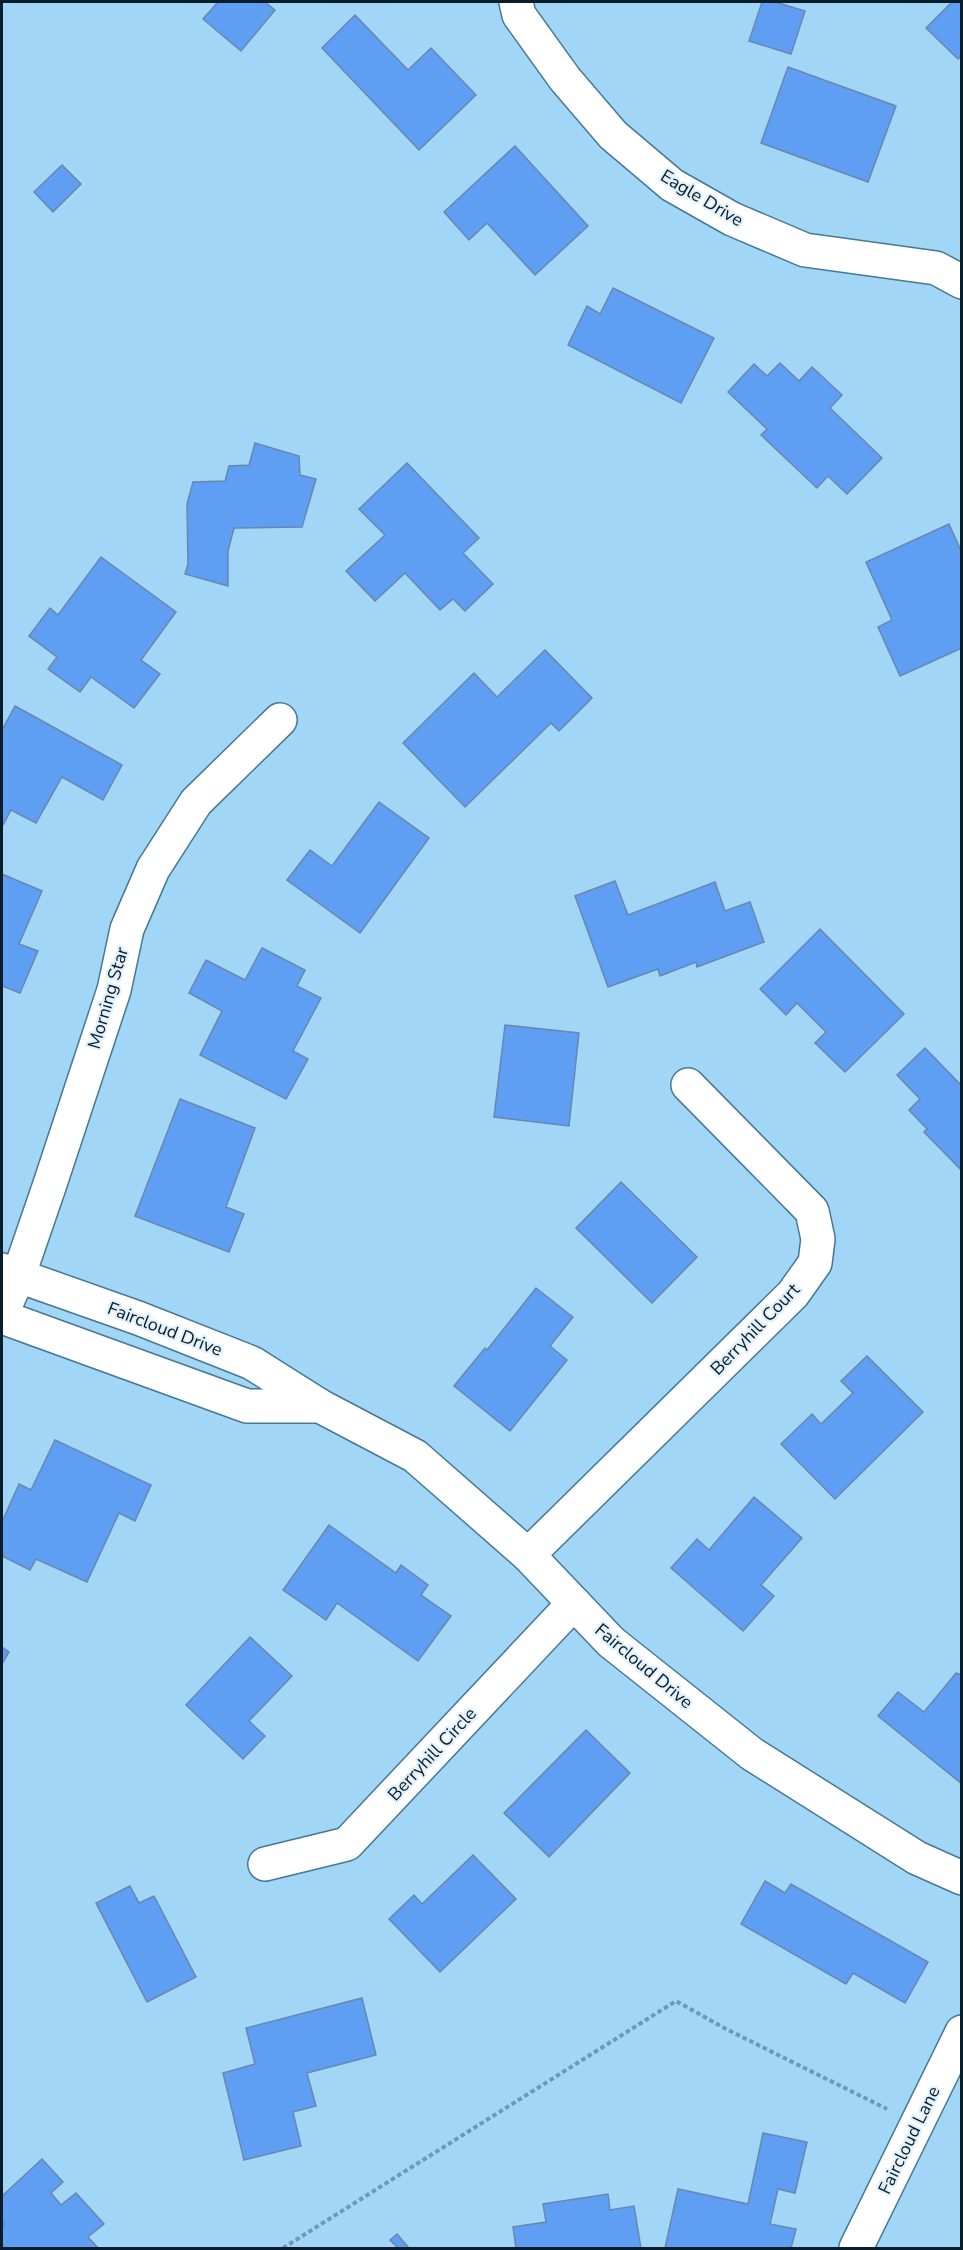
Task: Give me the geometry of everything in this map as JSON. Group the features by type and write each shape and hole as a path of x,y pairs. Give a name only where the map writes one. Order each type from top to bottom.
{"street":[{"name":"Eagle Drive","path":"516,2 519,15 565,79 613,135 672,185 732,219 805,250 936,268 962,282"},
{"name":"Morning Star","path":"2,1315 10,1274 114,990 127,928 153,869 196,802 280,720"},
{"name":"Berryhill Court","path":"528,1555 793,1294 815,1263 818,1239 812,1212 688,1085"},
{"name":"Faircloud Drive","path":"10,1274 138,1318 252,1363 320,1406 415,1456 528,1555 611,1642 752,1754 917,1858 962,1878"},
{"name":"Faircloud Drive","path":"2,1315 247,1406 320,1406"},
{"name":"Berryhill Circle","path":"265,1864 347,1844 574,1603"},
{"name":"Faircloud Lane","path":"856,2248 962,2032"}],"path":[{"path":"283,2248 676,2001 726,2029 917,2124"}],"building":[{"path":"218,2 265,2 275,10 241,51 203,19"},
{"path":"762,2 775,2 805,11 791,54 749,41"},
{"path":"952,2 962,2 962,55 958,59 926,28"},
{"path":"355,15 408,70 431,48 476,95 419,150 322,48"},
{"path":"788,67 896,106 868,182 761,143"},
{"path":"515,146 588,226 535,275 487,223 469,240 444,212"},
{"path":"62,165 81,184 53,212 34,192"},
{"path":"613,288 714,338 681,403 568,345 587,306 600,314"},
{"path":"780,363 799,381 812,367 842,395 830,408 882,458 847,494 828,476 817,488 761,435 767,429 728,392 754,364 767,376"},
{"path":"255,443 299,456 300,475 316,479 302,527 234,528 228,551 228,586 185,574 188,564 187,504 193,482 225,481 229,466 249,465"},
{"path":"407,463 479,538 463,553 493,584 465,611 453,599 440,610 405,573 375,601 346,571 385,535 359,509"},
{"path":"949,524 962,553 962,648 900,676 878,627 892,620 866,562"},
{"path":"101,557 176,612 141,660 160,674 134,708 91,677 80,692 48,669 57,657 29,636 50,608 58,615"},
{"path":"545,650 592,698 559,731 551,723 465,807 403,743 474,673 497,697"},
{"path":"15,706 122,765 103,800 62,777 36,823 11,810 2,827 2,730"},
{"path":"379,802 429,838 360,933 287,880 310,850 332,866"},
{"path":"2,874 42,891 19,944 38,951 20,993 2,986"},
{"path":"615,881 628,915 715,882 725,911 750,902 764,942 697,967 696,962 660,976 658,969 608,987 575,896"},
{"path":"820,929 904,1014 845,1072 815,1043 826,1032 797,1003 786,1015 760,989"},
{"path":"262,948 305,970 297,986 321,998 293,1051 308,1059 286,1099 200,1055 222,1011 189,993 206,960 245,980"},
{"path":"505,1025 579,1033 569,1126 494,1117"},
{"path":"925,1048 962,1086 962,1171 924,1132 927,1129 909,1110 920,1099 897,1075"},
{"path":"180,1099 255,1128 226,1207 244,1214 229,1252 135,1216"},
{"path":"621,1182 697,1257 652,1303 576,1228"},
{"path":"536,1288 573,1317 550,1346 567,1360 510,1431 454,1386 485,1348 487,1350"},
{"path":"867,1356 923,1412 835,1499 781,1444 812,1414 821,1424 853,1393 841,1381"},
{"path":"55,1440 151,1485 135,1521 119,1513 87,1582 36,1559 30,1570 2,1556 2,1522 19,1484 31,1490"},
{"path":"754,1497 802,1538 761,1585 774,1596 743,1631 671,1568 697,1539 709,1550"},
{"path":"329,1525 396,1573 401,1565 428,1585 421,1595 451,1616 418,1661 337,1603 326,1620 283,1590"},
{"path":"250,1637 292,1676 249,1721 265,1736 243,1759 186,1705"},
{"path":"2,1647 9,1652 2,1664"},
{"path":"956,1673 962,1675 962,1784 878,1716 898,1692 924,1712"},
{"path":"586,1730 630,1773 549,1857 504,1813"},
{"path":"473,1855 516,1899 440,1972 389,1919 414,1895 422,1904"},
{"path":"765,1881 785,1893 791,1884 928,1962 905,2003 853,1973 846,1984 741,1924"},
{"path":"130,1886 139,1903 154,1896 196,1977 147,2002 96,1903"},
{"path":"362,1998 376,2055 307,2073 316,2106 293,2112 301,2146 244,2160 223,2073 255,2064 246,2028"},
{"path":"763,2133 807,2142 795,2193 778,2189 770,2224 796,2229 791,2248 665,2248 678,2189 748,2204"},
{"path":"42,2159 63,2182 51,2193 61,2205 76,2193 104,2224 88,2237 98,2248 2,2248 2,2226 4,2224 2,2222 2,2196"},
{"path":"608,2194 610,2210 634,2206 641,2248 516,2248 513,2227 546,2222 543,2204"},
{"path":"397,2234 409,2248 398,2248 390,2240"}]}
